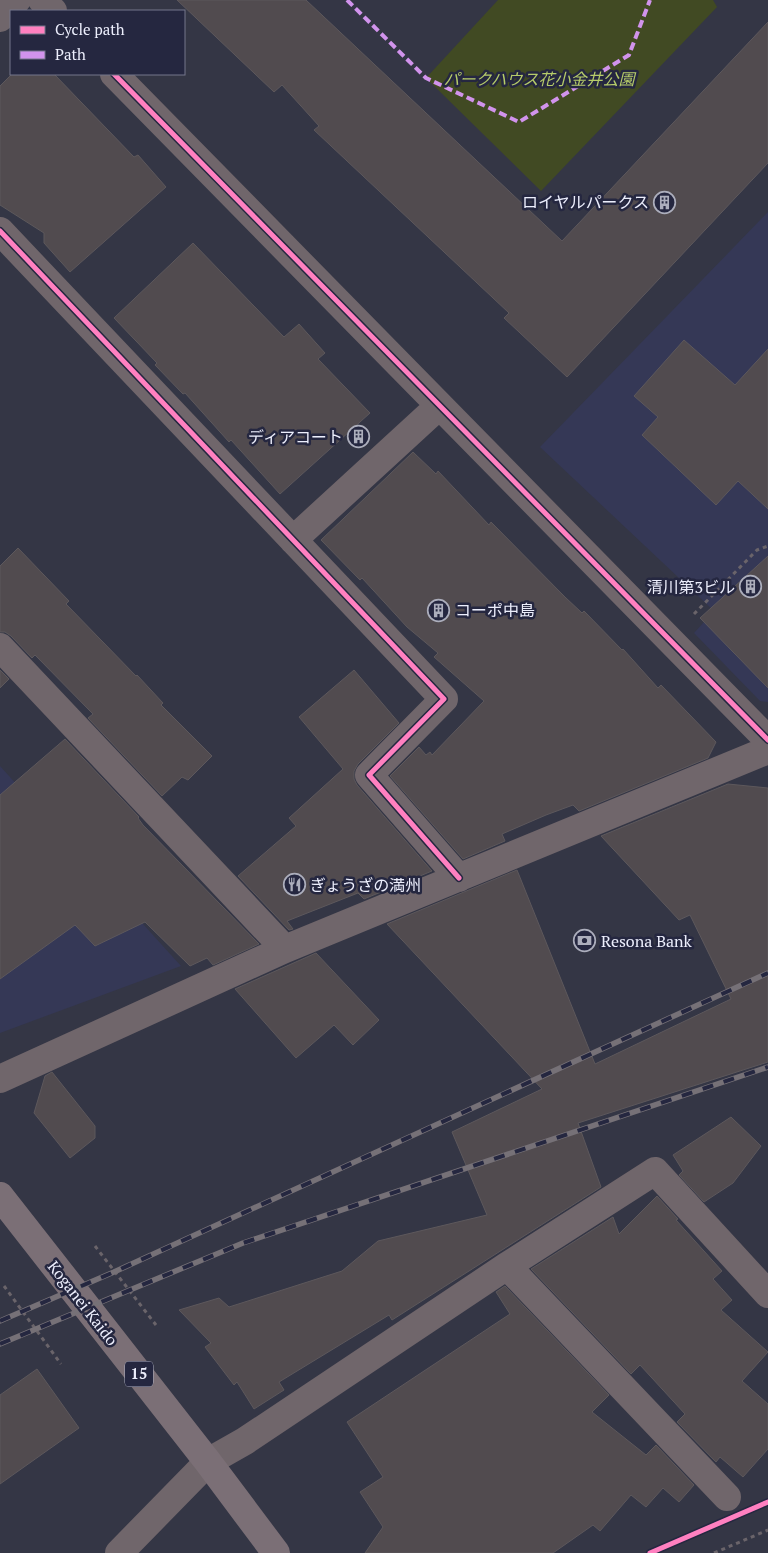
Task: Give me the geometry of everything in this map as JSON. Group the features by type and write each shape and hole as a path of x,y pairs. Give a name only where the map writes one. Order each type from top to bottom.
{"main road":[{"name":"Koganei Kaido","path":"0,1196 208,1462 276,1553"}],"street":[{"path":"42,0 52,10"},
{"path":"115,75 768,740"},
{"path":"0,231 444,698 369,775 459,878"},
{"path":"293,540 439,406"},
{"path":"0,647 285,949"},
{"path":"0,1079 285,949 768,750"},
{"path":"119,1553 208,1462 245,1441 507,1266 655,1171 768,1294"},
{"path":"507,1266 727,1497"}],"path":[{"path":"669,640 757,550 768,546"},
{"path":"95,1246 156,1325"},
{"path":"4,1286 61,1364"},
{"path":"714,1553 768,1530"}],"shaded area":[{"path":"768,212 768,702 760,701 694,633 714,611 540,447"},
{"path":"0,766 181,966 0,1033"}],"green space":[{"name":"パークハウス花小金井公園","path":"498,0 713,0 717,7 541,191 426,78"}],"building":[{"name":"ロイヤルパークス","path":"177,0 306,0 562,241 768,22 768,163 567,377 504,318 509,313 314,130 319,126 282,85 274,92"},
{"path":"11,75 55,75 134,157 138,155 166,187 70,272 44,243 44,233 0,205 0,86"},
{"path":"193,243 284,337 299,324 325,353 318,359 370,413 280,494 231,440 229,442 185,393 183,394 155,365 157,363 114,318"},
{"path":"684,340 735,385 768,349 768,509 738,481 716,505 642,435 658,417 634,396"},
{"path":"413,452 436,474 438,471 489,525 491,522 565,597 582,613 584,611 623,649 658,688 661,685 716,742 708,758 579,811 573,805 546,815 502,834 505,841 463,859 390,776 419,747 426,755 430,752 432,755 484,701 434,657 438,653 407,627 362,578 360,580 321,540"},
{"path":"18,548 69,601 66,604 137,675 163,703 161,705 212,756 188,780 182,777 162,796 88,718 93,714 35,655 32,658 11,636 5,632 0,632 0,566"},
{"name":"清川第3ビル","path":"768,556 768,688 700,618"},
{"path":"0,670 9,679 0,688"},
{"path":"354,670 399,723 358,764 354,771 354,779 357,785 432,871 364,899 358,893 287,921 293,929 289,930 238,876 296,826 289,818 343,769 299,717"},
{"path":"65,739 139,817 143,825 259,944 213,965 207,958 190,966 145,922 95,946 75,925 0,979 0,795"},
{"path":"728,784 768,788 768,1062 578,1123 601,1187 392,1320 389,1315 279,1382 284,1390 254,1409 237,1382 234,1385 205,1347 211,1343 179,1310 219,1298 229,1307 342,1271 378,1241 487,1215 452,1132 542,1089 387,924 517,870 595,1064 731,999 690,915 679,920 601,836"},
{"path":"316,953 379,1020 353,1045 334,1025 296,1058 235,989"},
{"path":"52,1072 95,1126 95,1138 70,1158 34,1113 45,1076"},
{"path":"731,1117 761,1146 733,1183 704,1202 679,1175 683,1171 673,1155"},
{"path":"657,1196 722,1271 713,1279 732,1300 721,1310 768,1352 742,1381 768,1404 768,1449 743,1477 720,1457 716,1462 677,1422 685,1414 640,1365 631,1374 531,1269 613,1217 619,1234"},
{"path":"505,1286 609,1395 592,1412 646,1455 656,1445 694,1485 679,1502 663,1488 646,1507 631,1495 600,1531 593,1525 553,1553 365,1553 383,1527 360,1492 383,1477 347,1422 510,1314 496,1292"},
{"path":"37,1369 79,1428 0,1484 0,1395"}],"railway":[{"path":"0,1321 114,1272 768,973"},
{"path":"0,1344 243,1243 768,1067"}],"marked path":[{"path":"347,0 426,78 519,122 629,55 650,0"}],"cycle path":[{"path":"115,75 768,740"},
{"path":"0,231 444,699 369,775 459,878"},
{"path":"650,1553 768,1502"}],"place":[{"name":"ロイヤルパークス","path":"665,202"},
{"name":"ディアコート","path":"359,437"},
{"name":"清川第3ビル","path":"751,587"},
{"name":"コーポ中島","path":"439,610"},
{"name":"ぎょうざの満州","path":"294,885"},
{"name":"Resona Bank","path":"585,941"}]}
